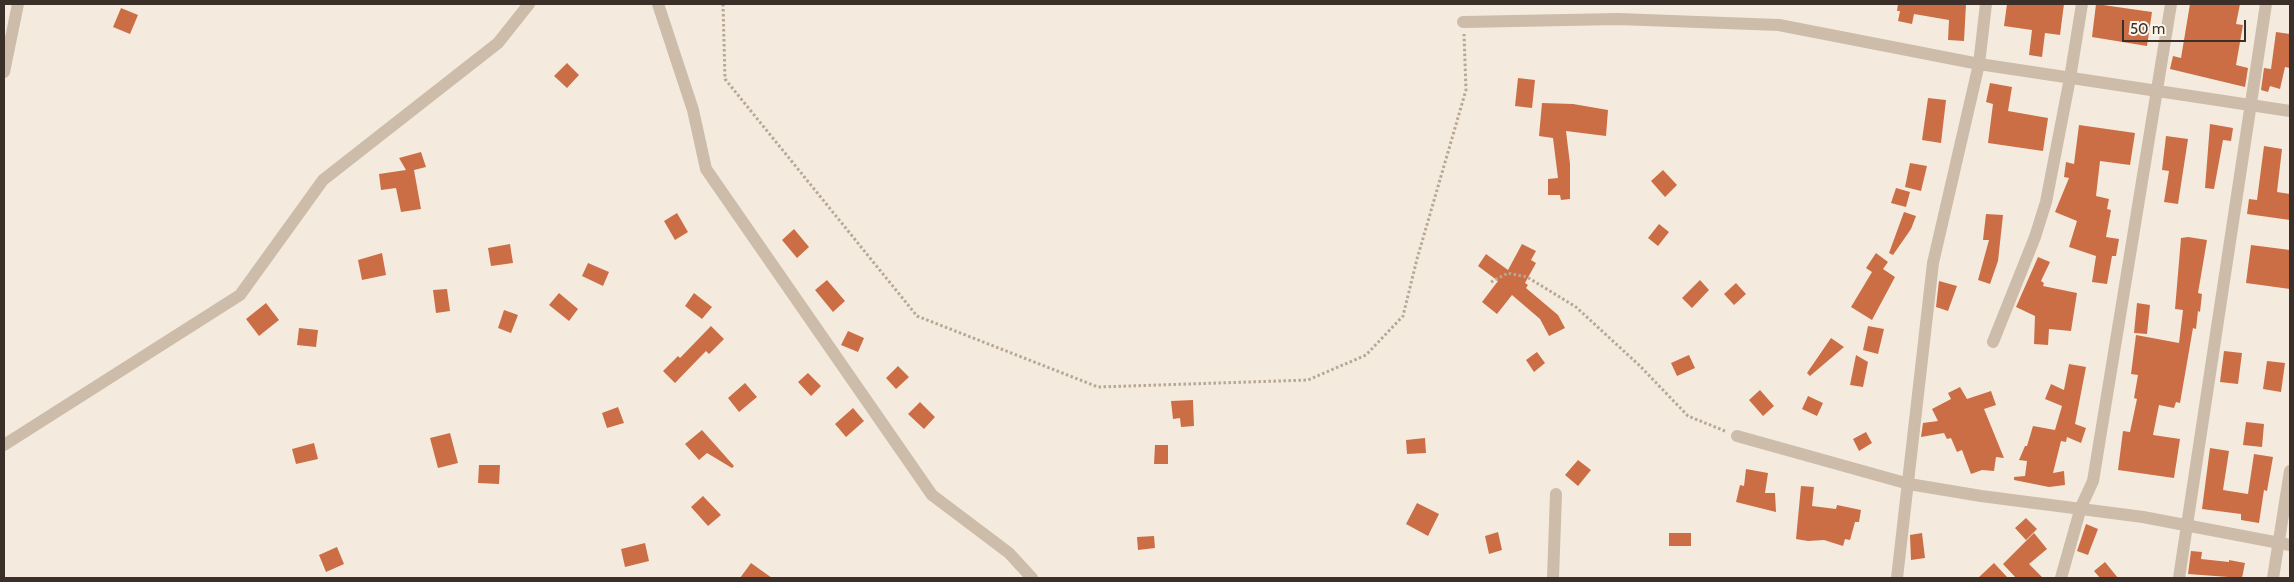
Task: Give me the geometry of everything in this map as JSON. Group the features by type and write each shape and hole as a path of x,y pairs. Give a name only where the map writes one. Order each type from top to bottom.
{"street":[{"path":"4,72 18,4"},
{"path":"4,445 240,295 323,180 498,43 529,4"},
{"path":"658,4 693,110 706,169 932,495 1010,553 1032,578"},
{"path":"1897,578 1933,263 1978,64 1986,4"},
{"path":"1993,342 2035,237 2046,202 2082,4"},
{"path":"2061,578 2081,507 2093,481 2171,4"},
{"path":"2179,578 2249,105 2266,4"},
{"path":"1463,22 1618,19 1780,25 1978,64 2290,111"},
{"path":"1737,436 1909,484 1981,496 2081,507 2285,544"},
{"path":"2273,578 2285,544 2290,471"},
{"path":"1553,578 1556,494"}],"path":[{"path":"723,4 725,79 918,316 1098,387 1308,380 1366,355 1403,316 1417,259 1466,90 1463,22"},
{"path":"1491,282 1508,273 1528,277 1576,307 1640,366 1688,416 1737,436"}],"building":[{"path":"1898,4 1966,4 1964,41 1948,40 1949,20 1914,14 1912,24 1898,21 1900,11 1897,11"},
{"path":"2007,4 2064,4 2060,35 2045,33 2042,57 2029,55 2032,30 2004,26"},
{"path":"2096,4 2152,12 2147,46 2092,37"},
{"path":"2190,4 2240,4 2236,24 2243,25 2236,65 2248,68 2245,87 2170,69 2173,56 2181,58"},
{"path":"121,8 138,15 130,34 113,27"},
{"path":"2276,32 2290,34 2290,68 2285,67 2280,89 2270,86 2268,92 2261,90 2264,68 2271,69"},
{"path":"567,63 579,75 567,88 554,76"},
{"path":"1518,78 1535,80 1532,108 1515,106"},
{"path":"1990,83 2012,87 2008,111 2048,118 2043,151 1988,143 1993,104 1986,102"},
{"path":"1928,98 1946,100 1941,143 1922,140"},
{"path":"1542,103 1573,104 1608,110 1606,136 1566,131 1570,164 1570,199 1561,200 1560,195 1548,195 1548,179 1558,178 1553,138 1539,136"},
{"path":"2210,124 2233,128 2231,141 2223,140 2214,189 2205,188"},
{"path":"2079,125 2135,133 2130,165 2100,161 2096,196 2109,199 2107,209 2111,210 2106,237 2119,239 2116,256 2112,256 2107,284 2092,282 2096,256 2069,247 2077,221 2055,212 2069,178 2064,177 2066,162 2074,164"},
{"path":"2166,136 2188,139 2178,204 2164,202 2169,171 2162,170"},
{"path":"2264,146 2282,149 2277,192 2290,194 2290,220 2247,214 2249,199 2257,200"},
{"path":"421,152 426,167 414,170 421,209 401,212 396,188 381,190 379,174 406,170 399,158"},
{"path":"1910,163 1927,166 1921,191 1905,187"},
{"path":"1663,170 1677,185 1665,197 1651,181"},
{"path":"1896,188 1910,192 1906,207 1891,203"},
{"path":"1904,212 1916,216 1911,229 1893,255 1889,253"},
{"path":"677,213 688,232 675,240 664,221"},
{"path":"1986,214 2003,215 1998,261 1990,284 1978,280 1989,240 1983,240"},
{"path":"1659,224 1669,232 1658,246 1648,238"},
{"path":"794,229 809,247 797,258 782,240"},
{"path":"2188,237 2207,240 2198,293 2202,294 2200,312 2198,311 2196,329 2193,328 2180,403 2176,402 2174,408 2159,405 2153,435 2180,439 2174,478 2118,470 2123,431 2130,432 2137,399 2134,398 2138,375 2131,374 2136,335 2179,343 2183,310 2175,309 2181,238"},
{"path":"510,244 513,263 491,266 488,248"},
{"path":"1522,244 1536,251 1531,260 1536,263 1525,283 1528,285 1526,288 1558,315 1565,328 1549,336 1540,319 1512,295 1497,314 1482,302 1498,281 1478,266 1486,254 1508,270"},
{"path":"2251,245 2290,250 2290,289 2246,283"},
{"path":"382,253 386,275 362,280 358,260"},
{"path":"1876,253 1888,262 1883,269 1895,277 1872,320 1851,307 1872,272 1866,268"},
{"path":"2038,257 2050,262 2041,281 2044,283 2043,286 2077,293 2071,331 2049,329 2048,345 2034,344 2035,316 2016,307"},
{"path":"588,263 609,272 603,286 582,276"},
{"path":"827,280 845,301 833,312 815,290"},
{"path":"1700,280 1709,290 1692,308 1682,298"},
{"path":"1939,281 1957,286 1948,311 1936,307"},
{"path":"1736,283 1746,294 1734,305 1724,294"},
{"path":"447,289 450,311 436,313 433,290"},
{"path":"559,293 578,309 569,321 549,305"},
{"path":"694,293 712,307 702,319 685,306"},
{"path":"266,303 279,320 259,336 246,319"},
{"path":"2137,303 2150,305 2147,334 2134,333"},
{"path":"504,310 518,315 511,333 498,328"},
{"path":"711,326 724,339 709,354 706,351 675,383 663,371 678,356 680,358"},
{"path":"1868,326 1884,329 1878,354 1863,350"},
{"path":"299,328 318,330 316,347 297,345"},
{"path":"848,331 864,338 858,352 841,345"},
{"path":"1831,338 1844,347 1810,376 1807,373"},
{"path":"2224,351 2242,353 2238,384 2220,382"},
{"path":"1537,352 1545,363 1534,372 1526,360"},
{"path":"1689,355 1695,368 1677,376 1671,363"},
{"path":"1856,355 1868,362 1863,387 1850,385"},
{"path":"2267,361 2285,363 2281,392 2263,389"},
{"path":"2069,364 2086,367 2075,424 2086,428 2081,443 2067,437 2066,442 2061,441 2053,473 2064,471 2065,485 2049,487 2014,480 2014,477 2025,476 2027,461 2019,460 2025,446 2027,446 2033,426 2055,430 2062,406 2045,399 2051,384 2064,390"},
{"path":"898,366 909,377 896,389 886,378"},
{"path":"808,373 821,386 811,396 798,382"},
{"path":"745,383 757,397 739,412 728,398"},
{"path":"1960,387 1967,399 1991,391 1996,405 1984,409 2004,458 1996,457 1994,471 1982,470 1971,474 1962,450 1957,452 1951,438 1947,439 1944,433 1921,437 1923,423 1938,421 1932,409 1951,399 1948,393"},
{"path":"1760,390 1774,406 1763,416 1749,400"},
{"path":"1808,396 1823,403 1817,416 1802,409"},
{"path":"1193,400 1194,426 1181,427 1180,418 1173,419 1171,401"},
{"path":"920,402 935,417 924,429 908,414"},
{"path":"618,407 624,423 607,428 602,413"},
{"path":"853,408 864,421 846,437 835,424"},
{"path":"2246,422 2264,424 2262,447 2243,445"},
{"path":"702,430 734,466 732,468 707,453 699,460 685,444"},
{"path":"1866,432 1872,443 1859,451 1853,439"},
{"path":"450,433 458,463 438,468 430,438"},
{"path":"1425,438 1426,453 1407,454 1406,440"},
{"path":"314,443 318,459 296,464 292,449"},
{"path":"1155,445 1168,445 1168,464 1154,464"},
{"path":"2210,448 2229,451 2223,490 2248,494 2254,454 2273,457 2267,491 2264,490 2259,523 2241,520 2241,514 2202,509"},
{"path":"1578,460 1591,470 1578,486 1565,475"},
{"path":"479,465 500,465 499,484 478,483"},
{"path":"1746,469 1768,473 1765,493 1775,493 1776,512 1736,502 1740,485 1744,486"},
{"path":"1801,486 1814,487 1812,506 1836,509 1837,505 1861,510 1859,522 1855,522 1850,540 1845,539 1843,546 1824,540 1808,541 1796,539"},
{"path":"703,496 721,515 708,526 691,507"},
{"path":"1417,503 1439,514 1428,536 1406,524"},
{"path":"2026,518 2037,529 2026,540 2015,528"},
{"path":"2086,524 2098,529 2088,555 2077,551"},
{"path":"1498,532 1502,550 1489,554 1485,536"},
{"path":"1669,533 1691,533 1691,546 1669,546"},
{"path":"1922,533 1925,558 1911,560 1910,535"},
{"path":"2034,533 2047,549 2029,564 2043,578 2016,578 2003,564"},
{"path":"1154,536 1155,548 1138,550 1137,537"},
{"path":"645,543 649,561 625,567 621,549"},
{"path":"337,547 344,564 326,572 319,555"},
{"path":"2191,551 2202,552 2201,559 2229,562 2229,560 2245,563 2242,578 2188,574"},
{"path":"2105,562 2118,578 2100,578 2094,571"},
{"path":"751,563 772,578 740,578"},
{"path":"1994,563 2008,578 1978,578"}]}
